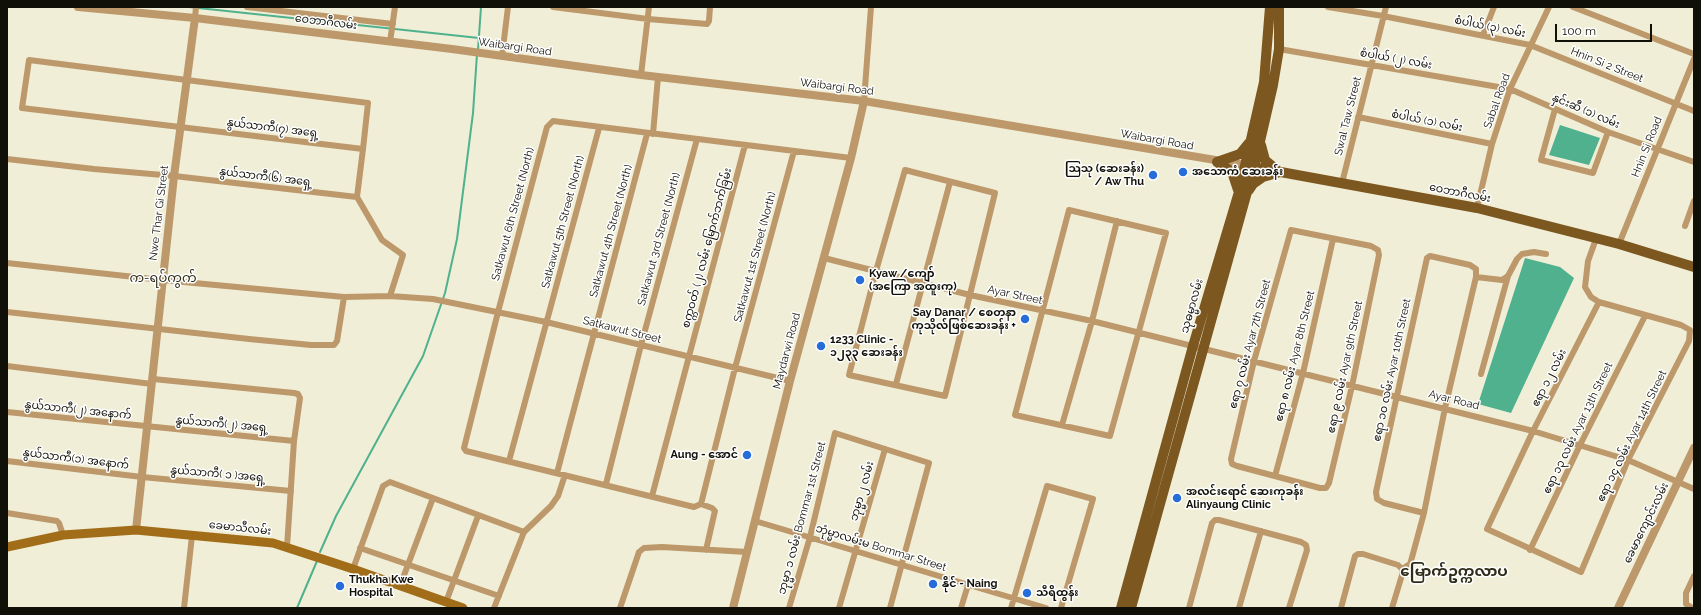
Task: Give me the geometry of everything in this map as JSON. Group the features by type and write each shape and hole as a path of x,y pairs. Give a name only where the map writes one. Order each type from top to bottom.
{"main road":[{"name":"သုဓမ္မာလမ်း","path":"1256,141 1264,82 1270,7"},
{"name":"သုဓမ္မာလမ်း","path":"1121,608 1273,85 1279,49 1279,7"},
{"path":"1217,162 1240,154 1256,141 1265,160 1273,169 1281,172"},
{"path":"1217,162 1232,172 1243,192 1263,177 1281,172"},
{"name":"ဝေဘာဂီလမ်း","path":"1250,166 1477,208 1619,244 1694,267"},
{"name":"သုဓမ္မာလမ်း","path":"1131,608 1198,347"},
{"name":"ခေမာသီလမ်း","path":"7,548 63,535 136,530 273,543 353,569 454,606"}],"street":[{"name":"ဝေဘာဂီလမ်း","path":"78,7 195,12 452,49"},
{"path":"247,7 393,26"},
{"path":"390,40 395,7"},
{"path":"502,56 508,7"},
{"path":"554,7 601,10 648,19 707,24 709,21 710,7"},
{"path":"641,75 650,7"},
{"path":"864,101 871,7"},
{"name":"စံပါယ် (၃) လမ်း","path":"1328,7 1383,16 1530,45"},
{"name":"Swal Taw Street","path":"1342,183 1386,7"},
{"path":"1483,36 1494,7"},
{"name":"Sabal Road","path":"1477,208 1492,144 1510,89 1549,7"},
{"path":"1572,7 1694,54"},
{"name":"Nwe Thar Gi Street","path":"136,530 148,427 162,280 195,12"},
{"name":"Hnin Si 2 Street","path":"1530,45 1694,111"},
{"name":"Waibargi Road","path":"452,49 641,75 864,101 1217,162"},
{"name":"စံပါယ် (၂) လမ်း","path":"1279,49 1510,89"},
{"name":"Hnin Si Road","path":"1619,244 1694,59"},
{"name":"နွယ်သာကီ(၇) အရှေ့","path":"187,81 29,60 22,108 363,149"},
{"name":"Satkawut 4th Street (North)","path":"557,473 650,134 658,77"},
{"path":"187,81 368,103 357,197 382,240 403,255 390,296"},
{"name":"နှင်းဆီ (၁) လမ်း","path":"1510,89 1608,132 1694,162"},
{"name":"Maydarwi Road","path":"733,608 790,381 851,158 864,101"},
{"path":"1554,109 1541,160 1593,173 1608,132"},
{"name":"စံပါယ် (၁) လမ်း","path":"1358,117 1492,144"},
{"name":"Satkawut 6th Street (North)","path":"509,461 466,451 464,448 547,126 553,121 599,128"},
{"path":"599,128 745,144 851,158"},
{"name":"Satkawut 5th Street (North)","path":"509,461 599,128"},
{"name":"Satkawut 3rd Street (North)","path":"606,484 641,345 697,139"},
{"name":"စက္ကဝတ် (၂) လမ်း မြောက်ဘက်ခြမ်း","path":"652,496 745,144"},
{"name":"Satkawut 1st Street (North)","path":"701,504 794,150"},
{"name":"နွယ်သာကီ(၆) အရှေ့","path":"7,159 357,197"},
{"name":"ဝေဘာဂီလမ်း","path":"1217,162 1250,166"},
{"path":"905,170 950,182 995,193 945,396 896,384 849,375 876,270 905,170"},
{"path":"896,384 950,182"},
{"path":"1685,226 1693,205"},
{"path":"1069,210 1117,221 1166,233 1140,333 1110,436 1015,415 1069,210"},
{"path":"1062,425 1092,321 1117,221"},
{"name":"ဧရာ ၇ လမ်း Ayar 7th Street","path":"1275,476 1232,464 1254,362 1291,230 1333,239"},
{"name":"ဧရာ ၉ လမ်း Ayar 9th Street","path":"1275,476 1320,488 1326,488 1329,482 1352,386 1379,255 1378,250 1371,246 1333,239"},
{"name":"ဧရာ ၈ လမ်း Ayar 8th Street","path":"1275,476 1303,373 1333,239"},
{"path":"1596,239 1588,261 1585,287 1591,297 1599,302 1646,316"},
{"path":"1481,374 1508,276 1517,259 1522,254 1534,252 1546,254"},
{"name":"ဧရာ ၁၀ လမ်း Ayar 10th Street","path":"1424,513 1384,503 1377,499 1376,492 1426,258 1430,256 1470,264 1476,269 1476,277"},
{"name":"Ayar Street","path":"824,258 970,295 1092,321 1198,347"},
{"name":"Satkawut Street","path":"7,263 344,298 390,296 448,301 546,322 790,381"},
{"path":"1402,569 1410,564 1424,513 1445,408 1476,277 1498,281 1505,279 1508,276"},
{"path":"7,312 249,339 311,345 334,345 337,341 344,298"},
{"name":"ဧရာ ၁၂ လမ်း","path":"1530,550 1487,529 1533,431 1599,302"},
{"name":"ဧရာ ၁၄ လမ်း Ayar 14th Street","path":"1530,550 1581,572 1628,460 1689,341 1690,330 1681,325 1646,316"},
{"name":"ဧရာ ၁၃ လမ်း Ayar 13th Street","path":"1530,550 1580,446 1646,316"},
{"name":"Ayar Road","path":"1198,347 1533,431 1628,460 1694,489"},
{"path":"7,366 152,382 294,392 300,398 294,441 287,547"},
{"name":"နွယ်သာကီ(၂) အနောက်","path":"7,412 148,427"},
{"name":"နွယ်သာကီ(၂) အရှေ့","path":"148,427 294,441"},
{"name":"ဘုမ္မာ ၁ လမ်း Bommar 1st Street","path":"789,608 810,537 835,433 885,449"},
{"name":"ခေမာကျောင်းလမ်း","path":"1618,608 1694,448"},
{"path":"885,449 929,463 890,608"},
{"name":"ဘုမ္မာ ၂ လမ်း","path":"839,608 885,449"},
{"name":"နွယ်သာကီ(၁) အနောက်","path":"7,461 142,477"},
{"path":"509,461 694,506 701,504 714,508 715,511 706,550"},
{"path":"494,608 524,532 551,506 558,496 565,475"},
{"name":"နွယ်သာကီ( ၁ )အရှေ့","path":"142,477 291,491"},
{"path":"353,569 383,486 390,482 524,532"},
{"path":"1011,608 1047,486 1093,500 1061,608"},
{"path":"400,586 433,498"},
{"path":"7,513 57,521 59,522 63,535"},
{"path":"454,606 454,580 478,516"},
{"path":"1189,608 1212,523 1215,520 1261,531 1301,542 1306,545 1307,550 1290,608"},
{"name":"ဘုံမ္မာလမ်းမ Bommar Street","path":"755,521 1046,608"},
{"path":"1239,608 1261,531"},
{"path":"184,608 192,536"},
{"path":"620,608 644,548 662,547 747,552"},
{"path":"360,548 499,596"},
{"path":"1341,608 1355,556 1358,554 1363,554 1398,565 1402,569 1402,575 1392,608"},
{"path":"1692,608 1686,604 1686,593 1694,576"},
{"path":"961,608 968,585"}],"shaded area":[{"path":"1560,125 1600,138 1589,165 1549,155"},
{"path":"1525,258 1560,267 1574,278 1511,413 1478,404"}],"waterway":[{"path":"189,7 479,38"},
{"path":"478,50 481,7"},
{"path":"320,552 336,516 423,356 445,293 457,239 473,113 477,54"},
{"path":"297,608 317,561"}],"place":[{"name":"အသောကံ ဆေးခန်း","path":"1183,172"},
{"name":"သြသု (ဆေးခန်း) / Aw Thu","path":"1153,175"},
{"name":"Kyaw /ကျော် (အကြော အထူးကု)","path":"860,280"},
{"name":"Say Danar / စေတနာ ကုသိုလ်ဖြစ်ဆေးခန်း +","path":"1025,319"},
{"name":"1233 Clinic - ၁၂၃၃ ဆေးခန်း","path":"821,346"},
{"name":"Aung - အောင်","path":"747,455"},
{"name":"အလင်းရောင် ဆေးကုခန်း Alinyaung Clinic","path":"1177,498"},
{"name":"နိုင် - Naing","path":"933,584"},
{"name":"Thukha Kwe Hospital","path":"340,586"},
{"name":"သီရိထွန်း","path":"1027,593"}],"district":[{"name":"က-ရပ်ကွက်","path":"163,278"},
{"name":"မြောက်‌ဥက္ကလာပ","path":"1454,571"}]}
